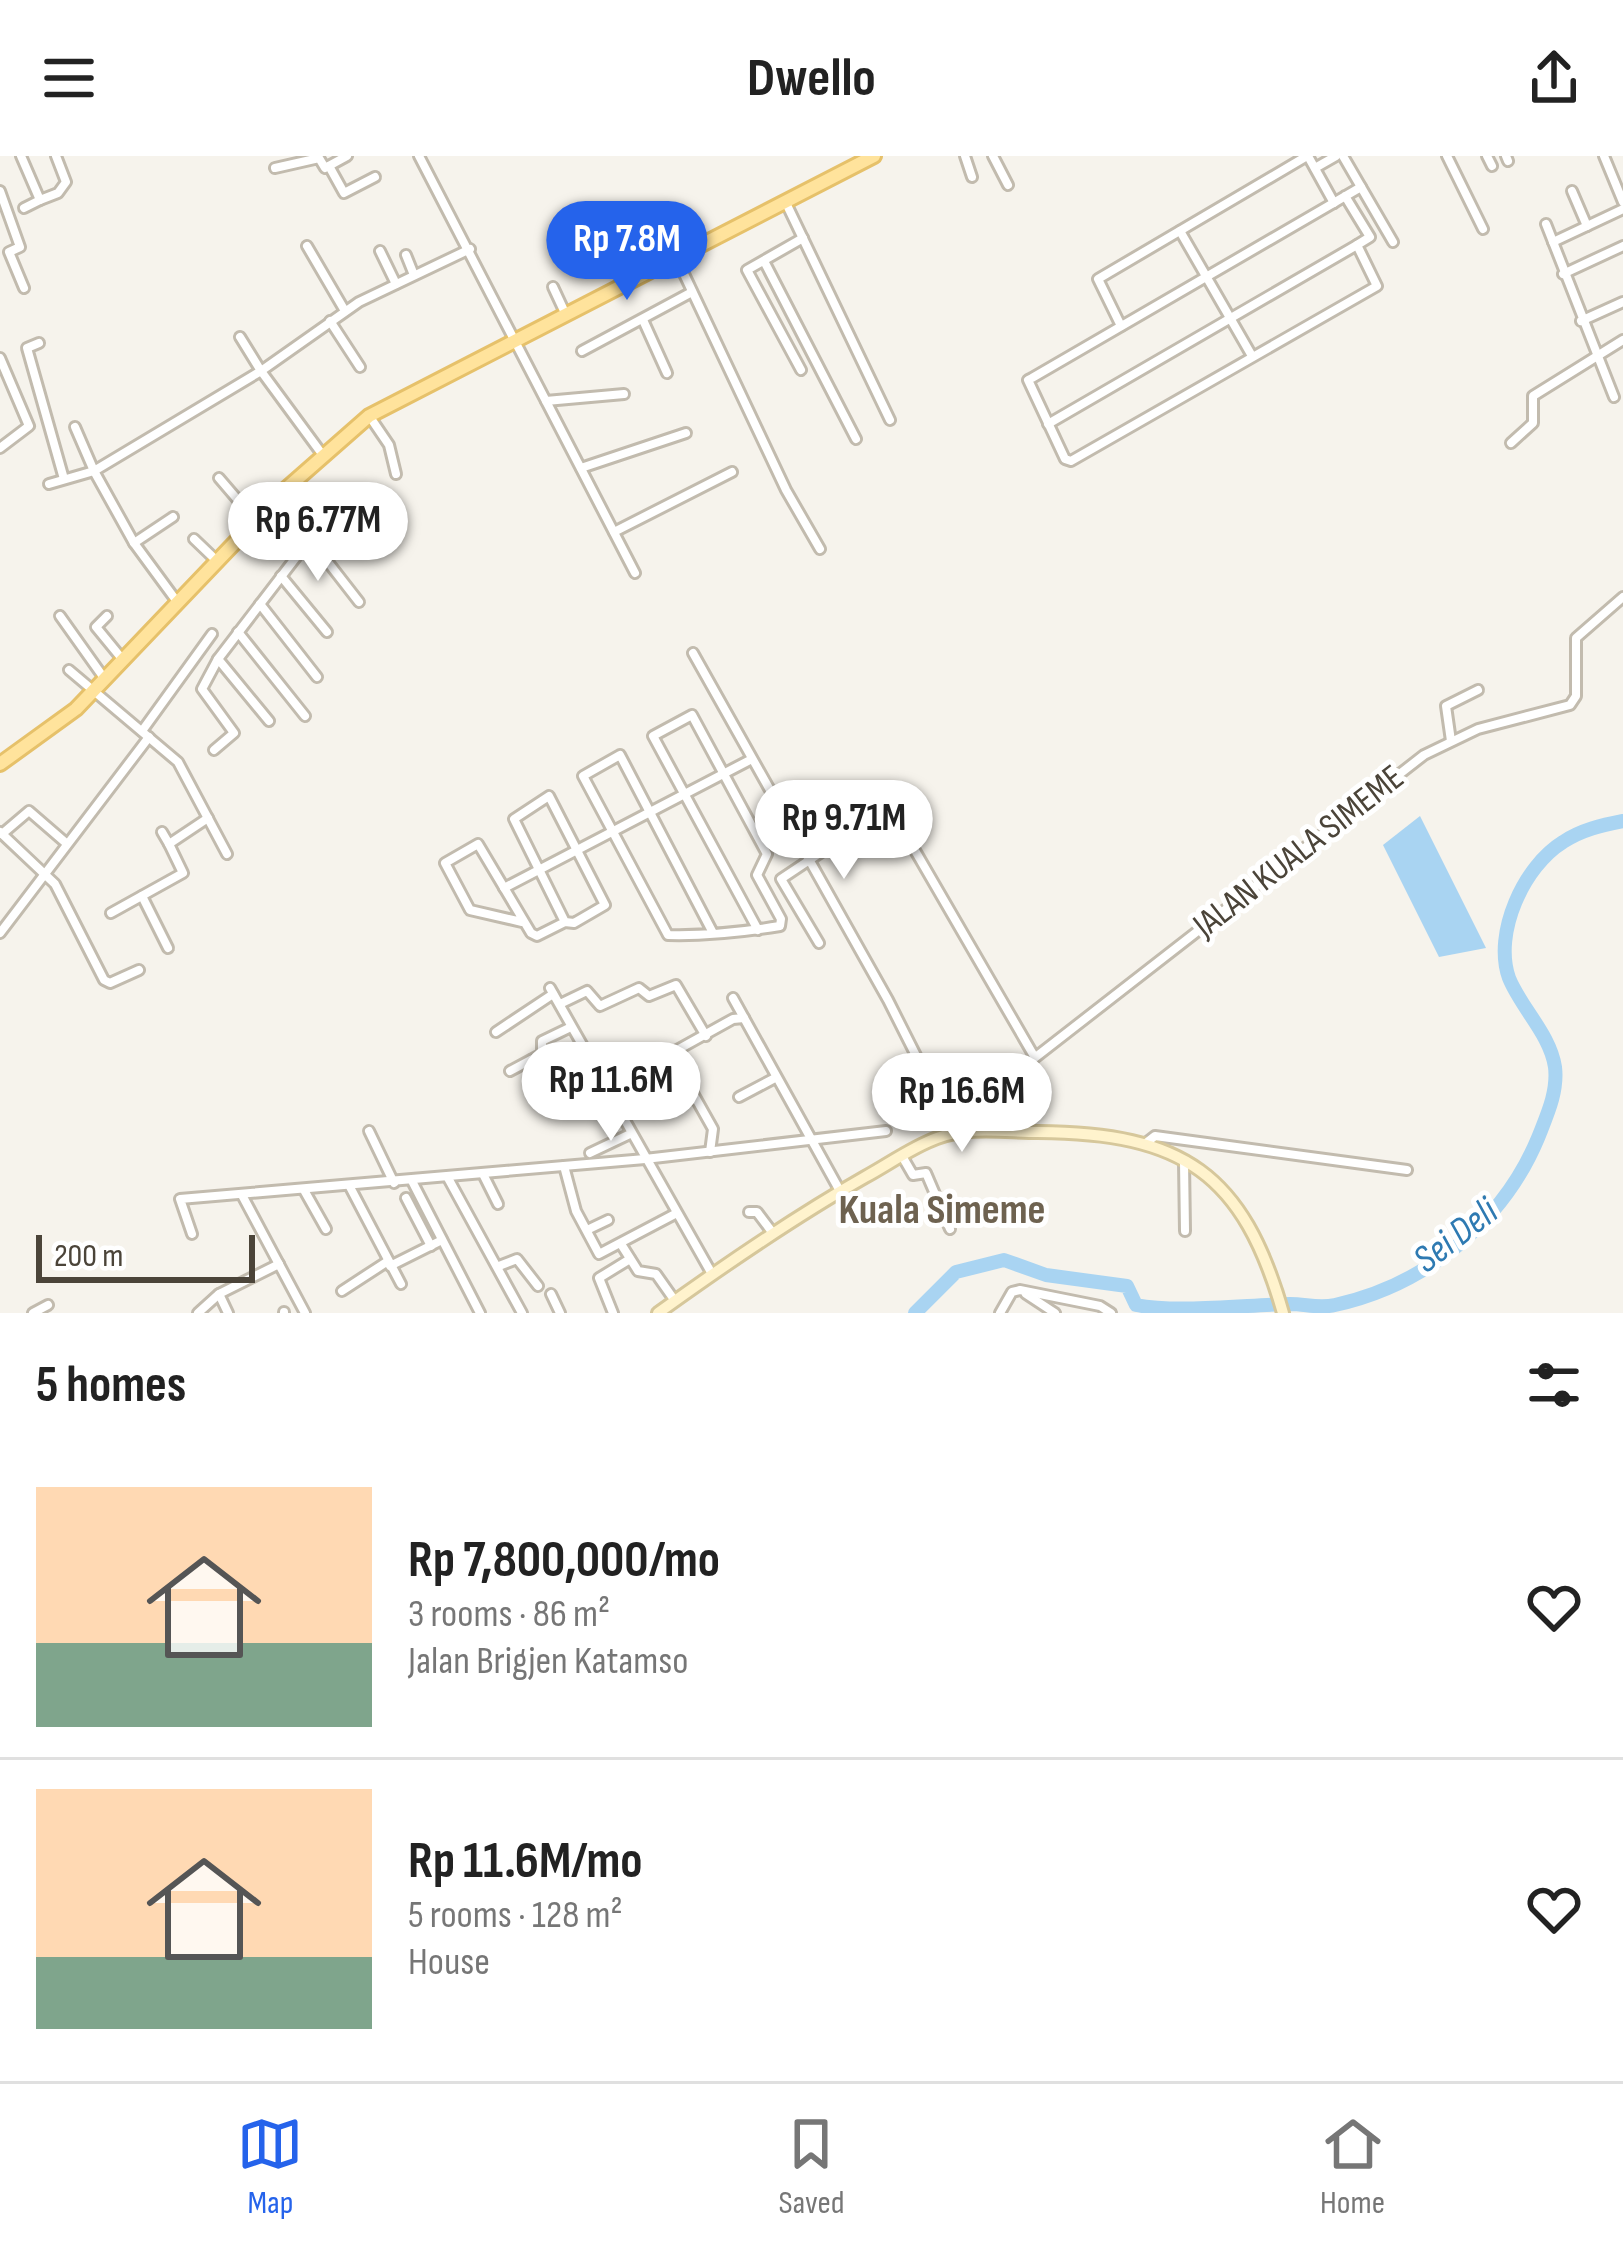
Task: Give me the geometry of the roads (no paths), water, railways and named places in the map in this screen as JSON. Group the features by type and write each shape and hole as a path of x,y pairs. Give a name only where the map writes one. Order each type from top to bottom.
{"main road":[{"path":"0,764 44,736 106,680 287,488 369,416 874,156"},
{"path":"658,1313 772,1232 902,1156 958,1132 1074,1132 1146,1143 1184,1162 1234,1199 1270,1269 1283,1313"}],"street":[{"path":"21,156 40,200"},
{"path":"24,208 58,193 67,182 56,156"},
{"path":"419,156 635,573"},
{"path":"965,156 971,177"},
{"path":"993,156 1008,185"},
{"path":"1121,326 1097,281 1293,160 1308,156 1334,202"},
{"path":"1315,168 1340,156 1393,242"},
{"path":"1447,156 1484,229"},
{"path":"1486,156 1492,166"},
{"path":"1553,242 1623,205 1604,156"},
{"path":"274,168 319,158 325,168 343,157"},
{"path":"329,166 344,193 375,177"},
{"path":"1357,245 1377,286 1072,461 1064,457 1028,381 1361,187"},
{"path":"0,191 20,247 9,252 24,288"},
{"path":"1572,191 1587,226"},
{"path":"1346,196 1370,237"},
{"path":"786,203 890,420"},
{"path":"1546,224 1614,397"},
{"path":"1048,424 1385,228"},
{"path":"1180,231 1252,356"},
{"path":"801,370 747,271 803,238"},
{"path":"307,246 345,311"},
{"path":"1563,274 1623,246"},
{"path":"49,484 94,471 261,371 345,311 470,249"},
{"path":"380,251 396,284"},
{"path":"406,255 414,275"},
{"path":"676,257 785,490 820,548"},
{"path":"764,261 856,440"},
{"path":"553,287 567,316"},
{"path":"581,351 692,292"},
{"path":"1581,321 1623,302"},
{"path":"643,320 667,373"},
{"path":"330,321 360,367"},
{"path":"240,338 322,454"},
{"path":"1511,443 1533,423 1533,396 1623,340"},
{"path":"39,343 27,348 64,479"},
{"path":"0,358 29,426 0,447"},
{"path":"546,401 624,394"},
{"path":"369,416 388,445 396,474"},
{"path":"75,427 134,543 179,604"},
{"path":"581,468 686,433"},
{"path":"614,532 732,472"},
{"path":"219,478 256,521"},
{"path":"214,750 233,733 202,688 218,659 310,539 314,520 287,488"},
{"path":"134,543 173,518"},
{"path":"194,539 218,562"},
{"path":"310,539 359,602"},
{"path":"281,576 327,632"},
{"name":"JALAN KUALA SIMEME","path":"958,1132 960,1116 1034,1056 1424,755 1451,741 1570,705 1576,696 1576,638 1623,597"},
{"path":"260,604 317,677"},
{"path":"60,616 106,680"},
{"path":"106,616 96,627 123,660"},
{"path":"238,632 305,716"},
{"path":"0,933 146,734 212,634"},
{"path":"693,653 958,1132"},
{"path":"218,659 269,721"},
{"path":"70,670 182,767 227,854"},
{"path":"1451,741 1446,706 1478,690"},
{"path":"713,933 620,755 584,776 665,932 713,933 758,930 780,926 782,921 757,875 767,854 689,716 653,736 758,930"},
{"path":"504,888 750,760"},
{"path":"522,922 470,910 445,863 479,844 522,922 537,936 605,905 549,796 514,819 565,922"},
{"path":"66,843 29,811 1,833 55,884 104,980 110,983 140,970"},
{"path":"819,943 779,882 874,818 895,816 1034,1056"},
{"path":"169,844 208,818"},
{"path":"112,913 183,873 162,832"},
{"path":"142,896 167,948"},
{"path":"560,1004 587,991 600,1006 639,988 645,996 676,985 706,1036"},
{"path":"496,1032 552,992 712,1275"},
{"path":"733,998 841,1191"},
{"path":"605,1090 744,1018"},
{"path":"509,1071 543,1052 542,1041 571,1027"},
{"path":"672,1056 713,1129 710,1152"},
{"path":"531,1060 544,1086"},
{"path":"739,1097 775,1078"},
{"path":"369,1131 394,1183"},
{"path":"192,1234 180,1198 394,1183 886,1131"},
{"path":"590,1153 630,1134"},
{"path":"1146,1143 1155,1136 1213,1141 1407,1170"},
{"path":"902,1156 913,1175 926,1173 950,1229"},
{"path":"1184,1162 1185,1231"},
{"path":"564,1166 599,1254 675,1214"},
{"path":"483,1174 498,1204"},
{"path":"448,1177 522,1313"},
{"path":"412,1180 480,1313"},
{"path":"350,1187 401,1284"},
{"path":"304,1190 326,1229"},
{"path":"242,1195 305,1313"},
{"path":"406,1198 430,1246"},
{"path":"749,1212 757,1212 772,1232"},
{"path":"587,1230 608,1220"},
{"path":"342,1291 443,1239"},
{"path":"622,1244 640,1273 656,1274 675,1301"},
{"path":"499,1266 517,1258 538,1286"},
{"path":"613,1313 599,1277 630,1259"},
{"path":"198,1313 219,1294 279,1264"},
{"path":"1020,1290 1055,1313"},
{"path":"1000,1313 1012,1292 1020,1290 1100,1306 1111,1313"},
{"path":"219,1294 228,1313"},
{"path":"551,1294 560,1313"},
{"path":"33,1313 48,1305"}],"water":[{"path":"1420,816 1486,948 1439,957 1383,845"}],"waterway":[{"name":"Sei Deli","path":"915,1313 956,1272 1004,1260 1046,1275 1127,1286 1136,1305 1171,1308 1329,1306 1368,1296 1430,1266 1458,1246 1504,1197 1538,1138 1553,1094 1552,1055 1514,989 1505,960 1515,902 1536,867 1563,842 1592,828 1623,821"}],"district":[{"name":"Kuala Simeme","path":"942,1210"}]}
